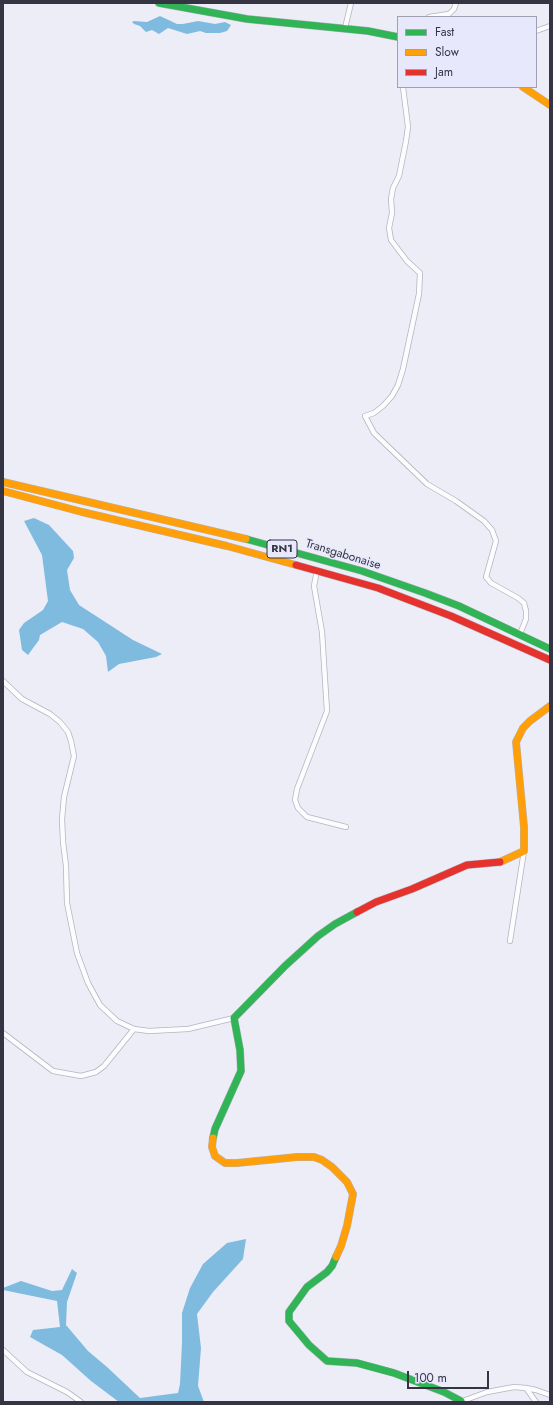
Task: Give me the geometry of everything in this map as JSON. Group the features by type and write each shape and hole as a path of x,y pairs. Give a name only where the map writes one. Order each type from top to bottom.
{"main road":[{"path":"159,3 247,19 345,28 382,33 397,37"},
{"path":"524,88 550,105"},
{"name":"Transgabonaise","path":"3,482 256,541 362,571 444,600 550,649"},
{"name":"Transgabonaise","path":"3,491 82,512 219,544 378,588 465,622 550,660"},
{"path":"460,1402 444,1392 394,1373 357,1364 327,1361 309,1345 289,1321 289,1312 308,1287 327,1272 332,1266 341,1246 353,1199 347,1182 332,1167 322,1160 314,1157 297,1156 225,1163 218,1160 212,1146 215,1129 235,1086 240,1071 240,1050 234,1018 285,966 318,936 335,924 376,902 412,889 467,865 497,863 524,851 524,827 516,742 523,728 550,706"}],"street":[{"path":"345,28 351,3"},
{"path":"436,16 449,14 456,3"},
{"path":"537,31 550,26"},
{"path":"403,88 408,127 399,176 393,188 391,199 392,213 389,228 391,240 420,273 419,294 403,370 398,385 392,396 383,406 374,413 365,416 374,434 427,484 479,517 492,530 496,541 486,577 491,583 518,598 524,604 526,619 520,634"},
{"path":"317,570 314,586 322,632 327,712 297,789 295,800 298,808 306,816 346,827"},
{"path":"3,681 22,699 50,714 60,722 68,732 71,741 74,756 64,797 62,819 66,866 66,903 76,953 88,983 100,1005 117,1021 134,1029 149,1031 188,1029 234,1018"},
{"path":"510,941 524,851"},
{"path":"3,1033 54,1071 81,1076 96,1072 104,1066 134,1029"},
{"path":"3,1350 27,1372 67,1392 81,1402"},
{"path":"460,1402 487,1392 514,1388 526,1388 550,1395"},
{"path":"526,1388 536,1402"}],"water":[{"path":"160,16 177,24 198,21 215,24 225,22 231,25 227,31 220,33 206,33 200,31 187,34 168,28 159,34 152,30 146,32 140,26 132,22 147,22"},
{"path":"34,518 49,525 73,551 74,558 67,570 70,590 79,605 133,640 162,654 156,657 119,664 108,672 106,656 98,642 83,629 62,622 40,635 39,640 28,655 22,650 19,630 24,623 43,610 48,601 42,555 24,521"},
{"path":"246,1239 243,1259 213,1292 197,1314 201,1348 198,1386 204,1402 119,1402 91,1381 62,1355 30,1337 33,1330 60,1327 57,1301 3,1290 3,1288 21,1281 52,1291 62,1290 72,1269 77,1273 67,1302 66,1325 88,1351 140,1398 178,1393 180,1384 182,1313 190,1288 203,1264 227,1243"}],"traffic: fast":[{"path":"159,3 247,19 368,31 397,37"},
{"path":"246,539 362,571 425,593 459,606 550,649"},
{"path":"213,1138 215,1129 241,1071 240,1050 234,1018 285,966 318,936 335,924 357,912"},
{"path":"336,1257 332,1266 327,1272 307,1287 289,1312 289,1321 309,1345 327,1361 357,1363 394,1373 444,1392 461,1401"}],"traffic: slow":[{"path":"524,88 550,105"},
{"path":"3,482 246,539"},
{"path":"3,491 82,512 227,546 296,565"},
{"path":"500,862 524,851 524,827 516,742 523,728 550,706"},
{"path":"213,1138 212,1147 215,1156 225,1163 314,1157 322,1160 332,1167 347,1182 353,1194 347,1226 336,1257"}],"traffic: jam":[{"path":"296,565 378,588 451,616 550,660"},
{"path":"357,912 376,902 412,889 467,865 500,862"}]}
